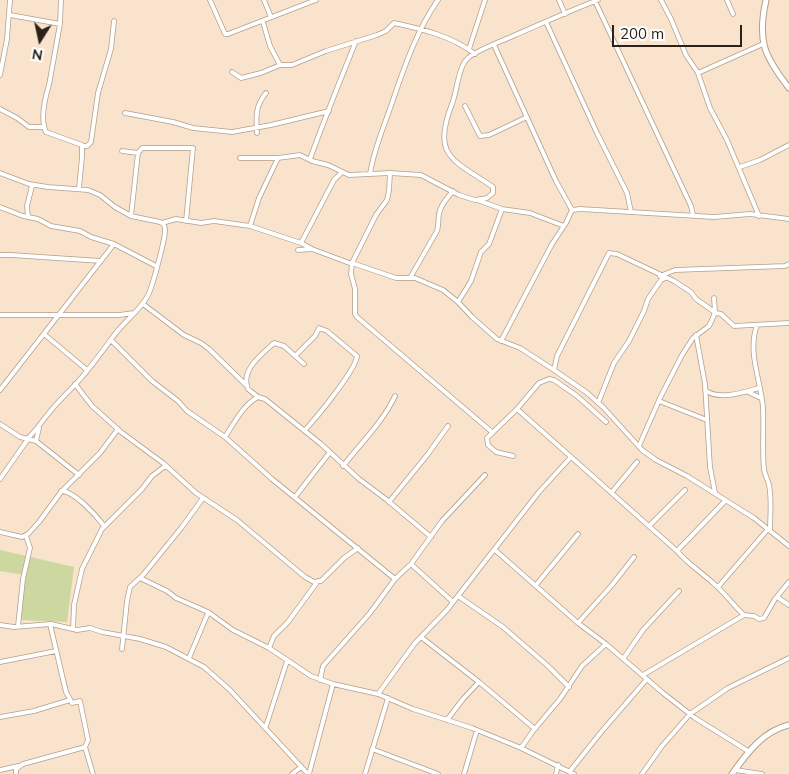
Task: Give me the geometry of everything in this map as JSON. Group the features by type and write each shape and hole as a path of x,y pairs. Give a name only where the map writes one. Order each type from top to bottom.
{"street":[{"path":"0,75 10,15 10,0"},
{"path":"61,0 60,24 50,85 46,92 44,127 46,132 79,143 82,146 87,146 91,142 98,93 111,48 114,21"},
{"path":"210,0 225,34 263,22 271,17 316,0"},
{"path":"264,0 271,17"},
{"path":"370,174 397,86 428,14 438,0"},
{"path":"470,49 486,0"},
{"path":"559,0 565,14"},
{"path":"478,200 487,198 493,193 493,187 454,160 446,149 443,134 446,119 454,101 465,62 470,56 494,44 596,0 691,206 693,215"},
{"path":"661,0 672,19 686,55 698,73 710,108 740,167 751,200 759,216"},
{"path":"727,0 733,14"},
{"path":"766,0 762,18 763,44 772,65 789,88"},
{"path":"10,15 60,24"},
{"path":"263,22 270,46 280,65"},
{"path":"546,22 626,193 631,212"},
{"path":"232,72 240,78 261,73 280,65 292,65 326,51 377,35 386,31 394,23 443,36 470,49 475,54"},
{"path":"310,160 320,129 329,111 356,41"},
{"path":"494,44 556,181 572,210"},
{"path":"698,73 763,44"},
{"path":"257,133 256,113 259,101 266,93"},
{"path":"465,106 480,136 489,134 527,117"},
{"path":"0,109 17,118 28,127 44,127"},
{"path":"125,113 173,122 193,128 232,132 329,111"},
{"path":"740,167 760,160 789,145"},
{"path":"79,188 82,146"},
{"path":"131,216 138,152 142,148 193,148 186,221"},
{"path":"122,151 138,152"},
{"path":"240,158 278,158 296,154 342,172 355,175 390,173 421,175 459,195 502,209 530,213 564,226"},
{"path":"250,226 259,198 278,158"},
{"path":"301,244 334,180 342,172"},
{"path":"0,173 30,184 88,190 100,195 131,216 162,223 176,219 201,223 214,221 250,226 352,264 396,278 412,276 443,290 501,341 520,348 554,370 598,403 639,446 656,460 715,493 754,518 789,546"},
{"path":"390,173 387,200 376,215 352,264 350,274 355,289 357,317 492,432"},
{"path":"28,216 27,206 32,186"},
{"path":"412,276 437,231 439,226 438,214 453,191"},
{"path":"0,207 38,219 51,226 80,231 91,237 114,244 156,266"},
{"path":"458,302 471,281 481,252 490,240 502,209"},
{"path":"572,210 714,217 744,214 789,219"},
{"path":"501,341 572,210"},
{"path":"0,479 27,439 39,428 48,414 134,312 143,304 154,282 165,232 162,223"},
{"path":"0,390 114,244"},
{"path":"298,250 312,248"},
{"path":"554,370 557,356 609,253 617,254 660,274 663,279 674,281 691,292 696,299 725,317 734,326 789,323"},
{"path":"0,256 101,261"},
{"path":"660,274 675,270 785,266 789,264"},
{"path":"598,403 614,363 629,341 644,312 646,302 663,279"},
{"path":"639,446 682,356 696,335 709,326 715,312 714,298"},
{"path":"143,304 184,334 206,346 250,391 258,397 265,398 306,430 343,466 431,537"},
{"path":"0,315 119,315 134,312"},
{"path":"718,588 769,530 770,490 764,471 762,442 763,408 754,366 754,337 757,325"},
{"path":"295,356 315,336 319,328 327,331 354,353 357,359 333,396 306,430"},
{"path":"44,334 87,370"},
{"path":"111,340 187,411 225,437 395,578"},
{"path":"694,340 699,345 706,393 710,467 715,493"},
{"path":"247,386 247,376 252,365 274,343 284,346 304,364"},
{"path":"513,456 496,452 488,446 487,438 517,409 539,383 549,379 554,380 577,396 606,422"},
{"path":"75,384 92,406 118,429 203,498 237,520 305,577 314,582 324,580 344,558 358,548"},
{"path":"706,393 720,395 746,392 759,388"},
{"path":"746,392 761,398"},
{"path":"343,466 381,420 395,396"},
{"path":"225,437 235,419 258,397"},
{"path":"659,401 707,420"},
{"path":"517,409 612,492 677,551 686,562 718,588 744,615"},
{"path":"0,424 27,439 36,440 78,475"},
{"path":"389,502 448,426"},
{"path":"36,440 39,428"},
{"path":"0,532 22,537 26,536 40,522 61,491 100,452 118,429"},
{"path":"295,497 330,452"},
{"path":"378,694 420,637 458,596 539,492 572,457"},
{"path":"612,492 637,462"},
{"path":"73,629 74,605 82,569 104,526 142,489 152,476 165,466"},
{"path":"320,680 323,666 370,613 395,578 411,564 442,521 485,475"},
{"path":"67,491 68,485"},
{"path":"649,526 685,490"},
{"path":"61,491 67,491 96,514 104,526"},
{"path":"122,649 130,587 140,578 182,527 203,498"},
{"path":"677,551 725,500"},
{"path":"536,585 578,534"},
{"path":"18,626 23,579 30,548 26,536"},
{"path":"495,550 578,623 690,714 748,751"},
{"path":"578,623 634,557"},
{"path":"411,564 453,602"},
{"path":"140,578 208,613 233,630 269,648 302,672 333,684 378,694 477,730 572,772 647,679"},
{"path":"269,648 274,636 288,622 318,582"},
{"path":"643,675 744,615 762,619 789,582"},
{"path":"623,658 643,630 679,591"},
{"path":"458,596 503,627 569,687"},
{"path":"777,597 789,605"},
{"path":"189,658 208,613"},
{"path":"50,624 66,692 72,703 80,702 88,740 85,747 92,774"},
{"path":"0,626 50,624 77,630 90,628 152,642 189,658 204,667 230,690 266,726 308,774 333,684"},
{"path":"420,637 479,682 535,730"},
{"path":"521,748 569,687 582,666 606,644"},
{"path":"0,662 56,651"},
{"path":"642,774 662,746 690,714 728,688 789,658"},
{"path":"266,726 287,661"},
{"path":"447,720 462,699 479,682"},
{"path":"365,774 388,698"},
{"path":"0,717 70,700"},
{"path":"762,774 734,772 748,751 772,731 789,725"},
{"path":"464,774 477,730"},
{"path":"0,770 85,747"},
{"path":"372,749 438,774"},
{"path":"556,774 558,765"},
{"path":"16,774 18,766"},
{"path":"292,774 301,767"}],"green space":[{"path":"0,550 74,567 67,622 20,620 26,575 0,571"}]}
